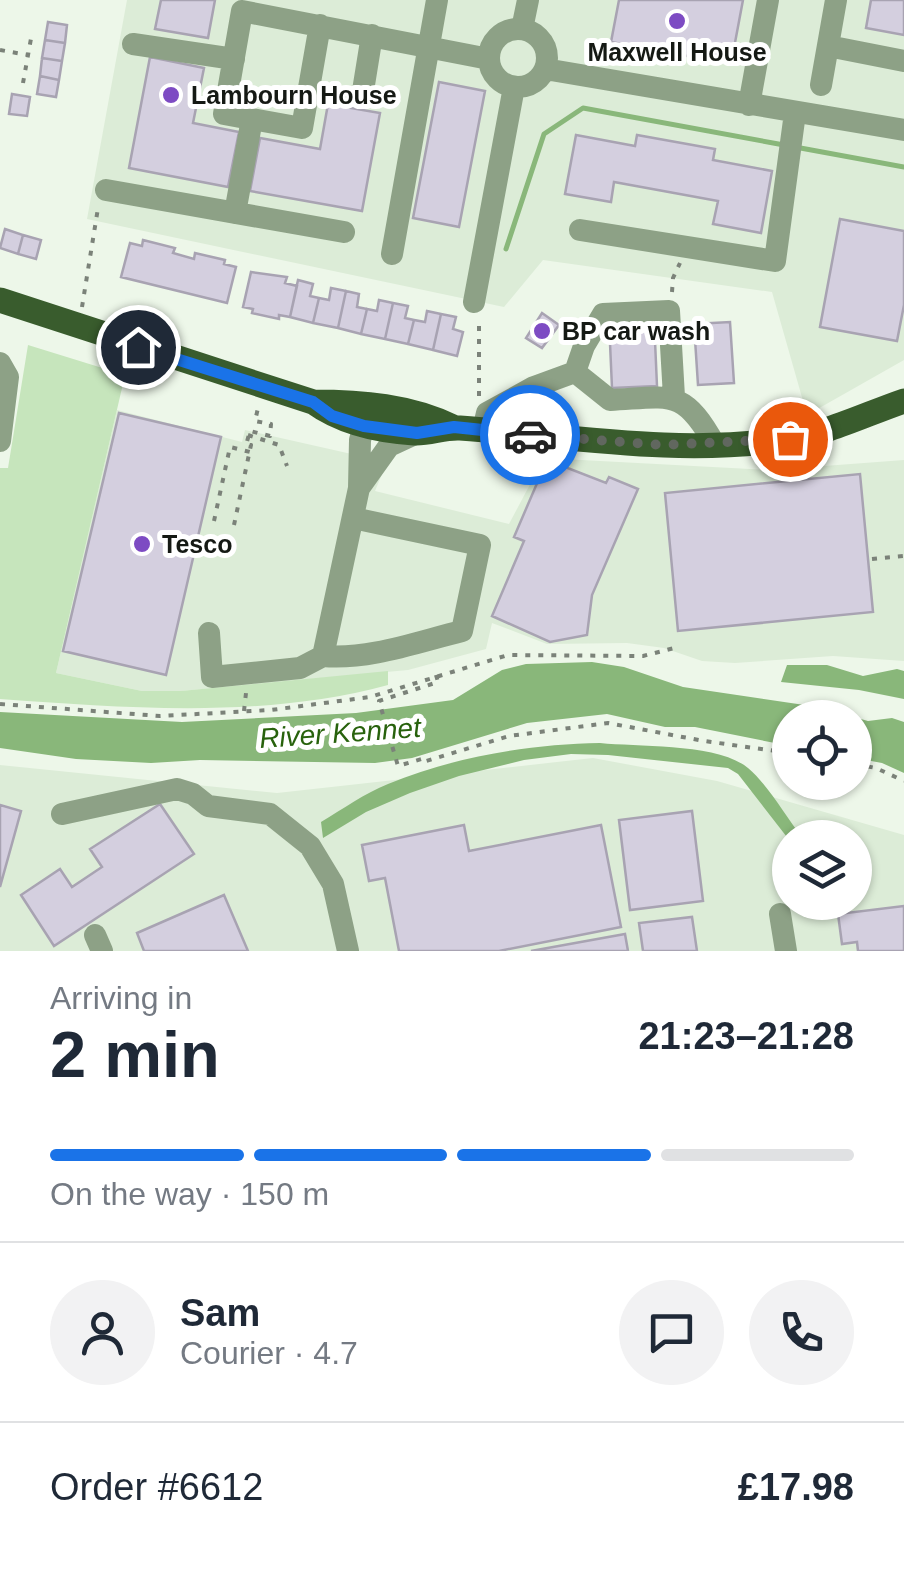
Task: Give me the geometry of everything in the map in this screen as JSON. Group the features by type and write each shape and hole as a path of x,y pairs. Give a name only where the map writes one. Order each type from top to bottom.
{"main road":[{"path":"0,300 323,409 362,432 417,433 454,427 585,440 715,445 790,439 827,430 904,401"},
{"path":"862,416 904,382"},
{"path":"323,409 354,402 426,414 454,427"}],"street":[{"path":"392,254 438,0"},
{"path":"522,29 528,0"},
{"path":"749,105 768,0"},
{"path":"821,84 836,0"},
{"path":"320,25 302,128 224,114 242,11 320,25 489,59"},
{"path":"522,29 538,36 548,60 532,83 514,87 494,74 489,59 495,40 522,29"},
{"path":"362,98 372,36"},
{"path":"133,44 234,59"},
{"path":"828,46 904,61"},
{"path":"545,69 749,105 794,123 904,130"},
{"path":"474,302 514,87"},
{"path":"236,213 252,119"},
{"path":"580,230 775,261 794,123"},
{"path":"106,190 344,232"},
{"path":"576,372 584,346 603,314 669,311 674,397"},
{"path":"0,363 8,377 0,441"},
{"path":"576,372 610,400 674,397 698,413 715,445"},
{"path":"483,430 486,413 534,387 576,372"},
{"path":"323,656 359,488 362,432 392,408"},
{"path":"359,488 389,446 417,433"},
{"path":"209,633 212,678 300,668 323,656 387,650 462,631 480,545 353,518"},
{"path":"62,814 177,789 194,794 208,806 270,814 310,846 333,884 348,951"}],"path":[{"path":"22,83 32,33"},
{"path":"0,50 28,54"},
{"path":"78,326 98,206 106,190"},
{"path":"672,302 673,278 688,247"},
{"path":"474,302 480,316 480,393 476,402"},
{"path":"234,526 251,446 246,444 250,430 270,436 271,424 256,421 258,408"},
{"path":"248,435 279,445 288,466"},
{"path":"214,521 230,448 250,452"},
{"path":"872,560 904,553"},
{"path":"0,704 160,716 272,710 370,697 508,654 643,656 678,648"},
{"path":"436,675 438,682 379,701 398,766 509,736 608,723 772,751"},
{"path":"872,767 904,781"}],"shaded area":[{"path":"127,0 904,0 904,360 807,415 772,292 543,260 504,307 87,219"},
{"path":"28,345 125,375 56,673 142,691 181,691 388,671 388,685 341,696 244,707 146,707 0,699 0,468 8,468"},
{"path":"117,410 242,442 245,430 387,462 375,491 509,524 544,458 771,470 904,460 904,661 833,656 735,663 702,661 664,648 627,643 547,644 492,623 486,649 408,670 181,691 142,691 56,673"},
{"path":"593,758 717,781 852,820 772,820 772,920 872,920 872,826 904,835 904,951 0,951 0,765 277,793"}],"water":[{"name":"River Kennet","path":"592,662 624,667 683,687 772,700 772,742 607,714 527,723 412,758 375,763 151,763 76,759 0,748 0,712 182,722 356,713 453,700 502,670 526,664"},
{"path":"787,665 827,665 863,676 904,671 904,699 781,682"},
{"path":"892,718 904,722 904,773 872,761 872,720"},
{"path":"600,743 718,754 748,768 790,820 774,820 738,774 728,768 571,754 524,760 459,776 366,812 323,838 321,822 388,784 439,766 546,746"}],"building":[{"path":"161,0 215,0 208,38 155,29"},
{"name":"Maxwell House","path":"619,0 743,0 731,64 611,42"},
{"path":"871,0 904,0 904,35 866,28"},
{"path":"48,22 67,25 65,43 45,40"},
{"path":"45,40 65,43 62,61 42,58"},
{"name":"Lambourn House","path":"150,57 204,68 193,123 239,132 228,187 129,168"},
{"path":"42,58 62,61 59,80 40,76"},
{"path":"40,76 59,80 56,97 37,94"},
{"path":"439,82 485,91 459,227 413,218"},
{"path":"12,94 30,97 27,116 9,114"},
{"path":"328,104 380,113 362,211 250,191 260,138 320,149"},
{"path":"576,135 635,146 637,135 715,149 713,160 772,171 761,233 713,224 718,201 614,182 611,202 565,194"},
{"path":"840,219 904,231 904,305 897,341 820,327"},
{"path":"5,229 23,235 18,254 0,248"},
{"path":"23,235 41,240 36,259 18,254"},
{"path":"143,240 175,248 173,253 194,259 195,253 225,260 224,264 236,267 227,303 121,277 130,243 142,246"},
{"path":"251,272 287,277 285,283 297,286 290,317 279,315 279,319 243,307"},
{"path":"298,280 313,284 310,296 319,298 313,323 290,317"},
{"path":"331,288 346,291 338,328 313,323 319,298 329,300"},
{"path":"346,291 359,294 357,307 367,309 361,334 338,328"},
{"path":"379,300 393,303 385,339 361,334 367,309 377,311"},
{"path":"393,303 408,306 405,318 414,320 408,344 385,339"},
{"path":"427,311 441,314 433,350 408,344 414,320 425,322"},
{"name":"BP car wash","path":"542,313 559,325 542,348 526,338"},
{"path":"441,314 456,317 453,329 463,332 457,356 433,350"},
{"path":"654,318 657,386 612,388 609,321"},
{"path":"730,322 734,383 698,385 694,324"},
{"name":"Tesco","path":"119,413 221,437 166,675 63,651"},
{"path":"547,460 606,483 609,477 638,489 592,595 587,635 550,642 492,616 524,541 514,537"},
{"path":"860,474 873,612 678,631 665,493"},
{"path":"160,804 194,854 54,946 21,895 60,869 72,887 102,867 90,849"},
{"path":"0,805 21,811 0,887"},
{"path":"692,811 703,901 630,910 619,820"},
{"path":"464,825 469,851 601,825 621,927 499,951 399,951 385,878 369,881 362,845"},
{"path":"224,895 248,951 144,951 137,933"},
{"path":"904,906 904,951 858,951 857,942 842,944 839,920 872,920 872,910"},
{"path":"692,917 697,951 643,951 639,923"},
{"path":"625,934 628,951 531,951"}],"waterway":[{"path":"506,249 544,134 583,108 784,145"},
{"path":"795,147 904,167"}],"way so far":[{"path":"530,435 662,445 790,439"}],"place":[{"name":"Maxwell House","path":"677,21"},
{"name":"Lambourn House","path":"171,95"},
{"name":"BP car wash","path":"542,331"},
{"name":"Tesco","path":"142,544"}],"route":[{"path":"138,347 313,402 332,416 364,426 417,433 454,427 530,435"}]}
